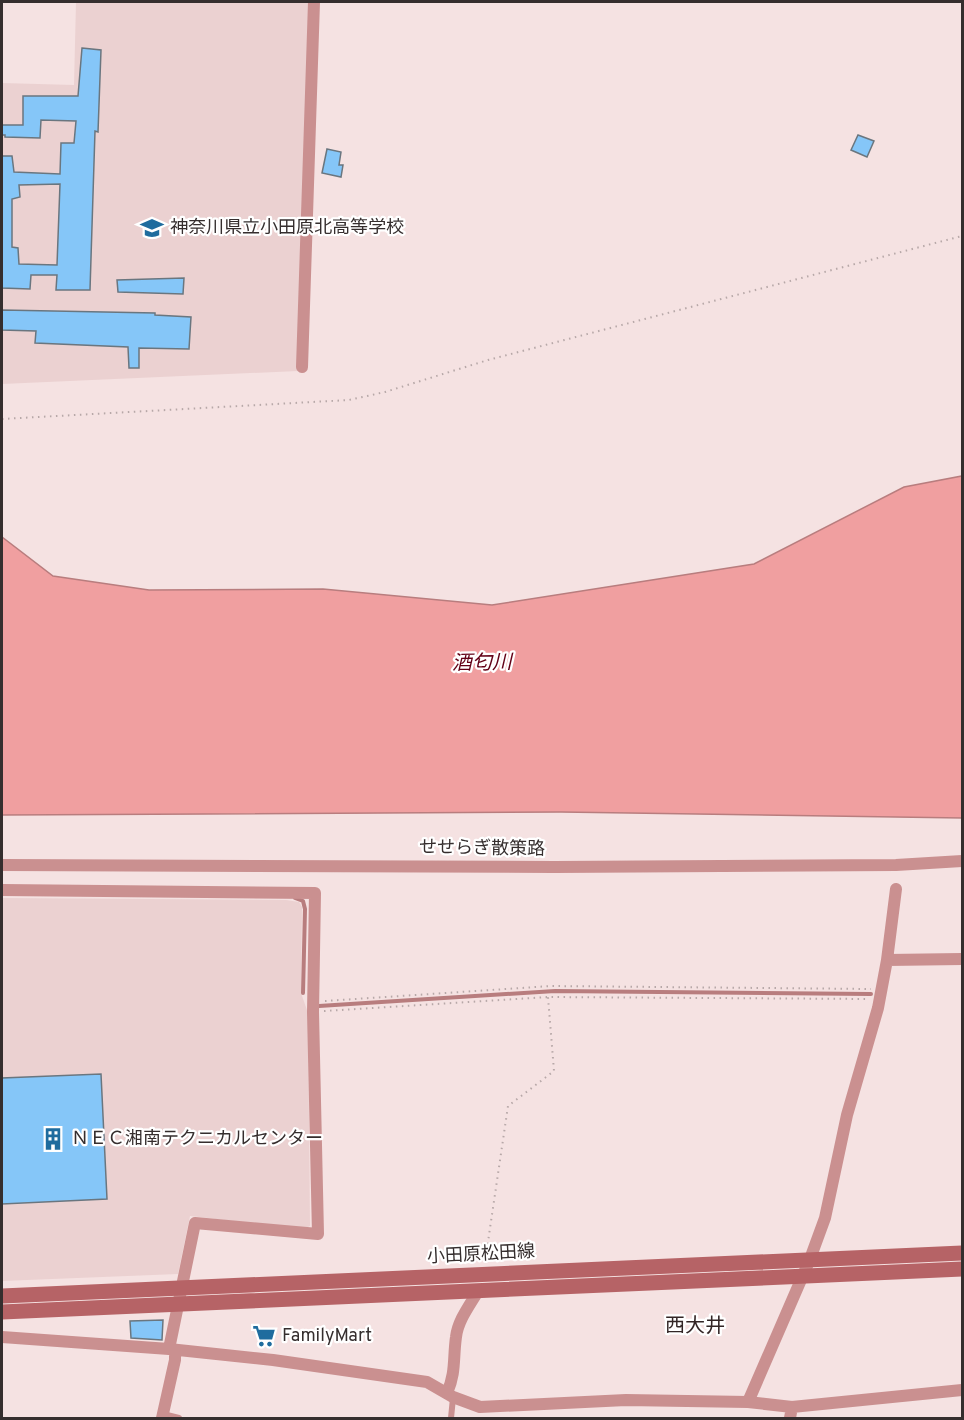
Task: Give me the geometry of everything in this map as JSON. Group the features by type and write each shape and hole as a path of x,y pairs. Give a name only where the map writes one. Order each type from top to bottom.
{"main road":[{"name":"小田原松田線","path":"2,1296 963,1253"},
{"name":"小田原松田線","path":"2,1312 963,1269"}],"street":[{"path":"302,367 314,2"},
{"name":"せせらぎ散策路","path":"2,865 554,867 896,865 963,861"},
{"path":"748,1402 803,1276 825,1218 847,1115 881,994 896,889"},
{"path":"2,890 315,893 313,1006 318,1234 195,1223 178,1304 172,1350 175,1360 163,1416"},
{"path":"887,960 963,959"},
{"path":"450,1395 459,1325 478,1291"},
{"path":"2,1337 273,1360 427,1382 450,1395 480,1407 626,1400 748,1402 791,1413 963,1390"}],"lane":[{"path":"450,1395 451,1419"},
{"path":"163,1416 179,1419"}],"path":[{"path":"2,419 349,400 385,392 488,360 963,237"},
{"path":"313,1006 551,986 881,994"},
{"path":"313,1006 549,996 881,994"},
{"path":"483,1274 508,1106 554,1071 549,996"}],"shaded area":[{"name":"神奈川県立小田原北高等学校","path":"76,2 310,2 298,371 2,384 2,83 74,85"},
{"path":"2,898 286,900 299,902 302,907 301,993 308,1013 310,1226 304,1229 190,1216 178,1274 2,1281"}],"water":[{"name":"酒匂川","path":"962,476 962,818 561,812 2,815 2,537 53,576 149,590 323,589 492,605 754,564 904,487"}],"building":[{"path":"82,48 101,50 98,132 95,131 90,290 56,290 57,275 31,275 30,289 2,288 2,156 12,156 14,172 60,174 61,143 74,143 76,121 41,120 40,138 5,137 2,135 2,125 23,125 23,96 78,96","holes":["60,184 57,265 19,264 18,248 12,247 12,199 20,197 19,185"]},
{"path":"858,135 874,141 867,157 851,150"},
{"path":"327,149 341,152 339,165 343,165 341,177 322,173"},
{"path":"184,278 183,294 118,292 117,280"},
{"path":"2,310 155,313 155,315 191,317 189,349 139,348 139,368 129,368 128,347 35,343 36,331 2,330"},
{"name":"ＮＥＣ湘南テクニカルセンター","path":"101,1074 107,1199 2,1204 2,1078"},
{"path":"163,1320 162,1340 131,1338 130,1321"}],"waterway":[{"path":"295,898 303,901 305,909 303,993"},
{"path":"319,1006 555,991 871,994"}],"place":[{"name":"神奈川県立小田原北高等学校","path":"152,228"},
{"name":"ＮＥＣ湘南テクニカルセンター","path":"53,1139"},
{"name":"FamilyMart","path":"264,1336"}],"district":[{"name":"西大井","path":"695,1327"}]}
